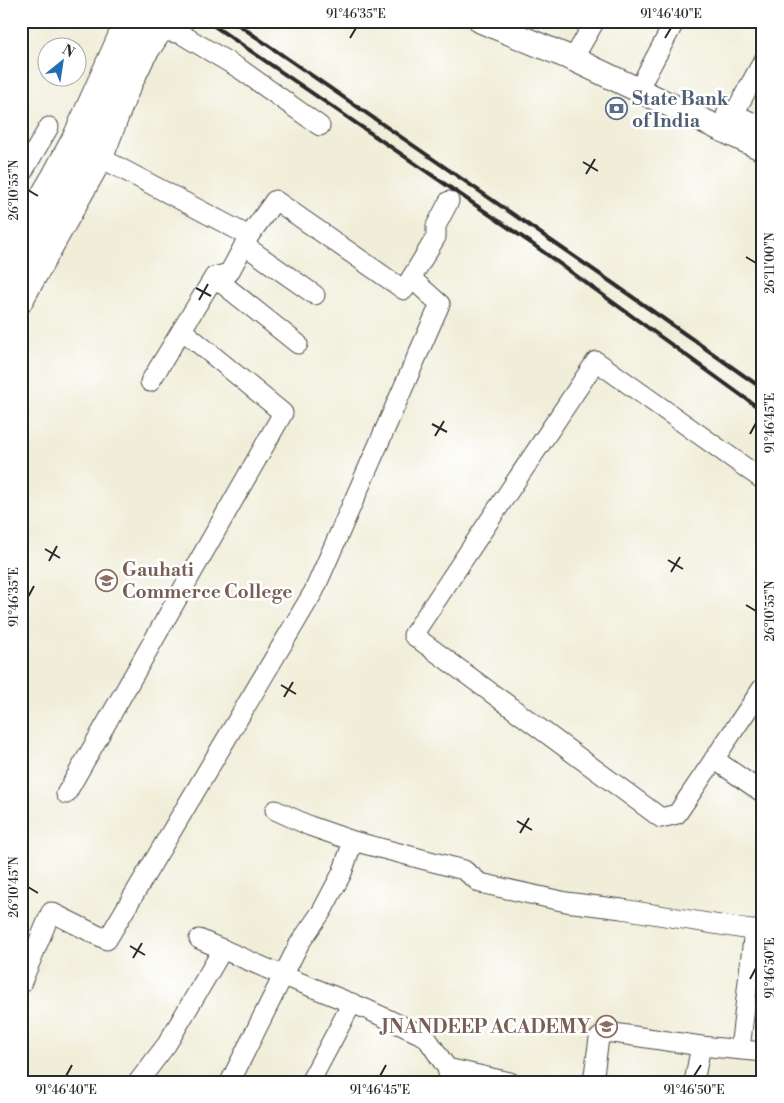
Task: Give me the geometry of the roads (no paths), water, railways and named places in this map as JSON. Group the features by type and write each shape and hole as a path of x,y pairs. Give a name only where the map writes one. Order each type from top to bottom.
{"main road":[{"path":"21,232 75,137 127,21"},
{"path":"21,268 88,150 129,56 148,21"},
{"path":"481,21 645,77 728,123 763,149"},
{"path":"512,21 575,54 728,123 763,130"}],"street":[{"path":"575,54 595,21"},
{"path":"645,77 675,21"},
{"path":"21,305 103,159 127,96 145,58 163,31 182,34 240,70 320,126"},
{"path":"728,123 763,61"},
{"path":"21,175 48,127"},
{"path":"103,159 246,240 315,295"},
{"path":"150,382 214,277 229,273 246,240 275,200 404,290 436,237 436,226 449,200"},
{"path":"214,277 298,344"},
{"path":"22,981 51,912 107,940 314,591 440,304 411,278"},
{"path":"66,794 283,413 182,330"},
{"path":"763,480 596,361 413,634 661,818 676,814 763,687"},
{"path":"714,759 763,793"},
{"path":"275,810 310,826 353,841 464,870 480,883 566,902 758,931 740,1049"},
{"path":"231,1080 299,944 322,911 342,873 353,841"},
{"path":"199,939 352,1003 426,1037 448,1075 510,1082"},
{"path":"138,1082 166,1044 223,949"},
{"path":"310,1082 352,1003"},
{"path":"593,1082 600,1038 607,1032 701,1046 763,1052"},
{"path":"694,1082 701,1046"}],"railway":[{"path":"207,21 531,243 763,411"},
{"path":"233,21 763,389"}],"place":[{"name":"State Bank of India","path":"616,109"},
{"name":"Gauhati Commerce College","path":"106,580"},
{"name":"JNANDEEP ACADEMY","path":"607,1026"}]}
